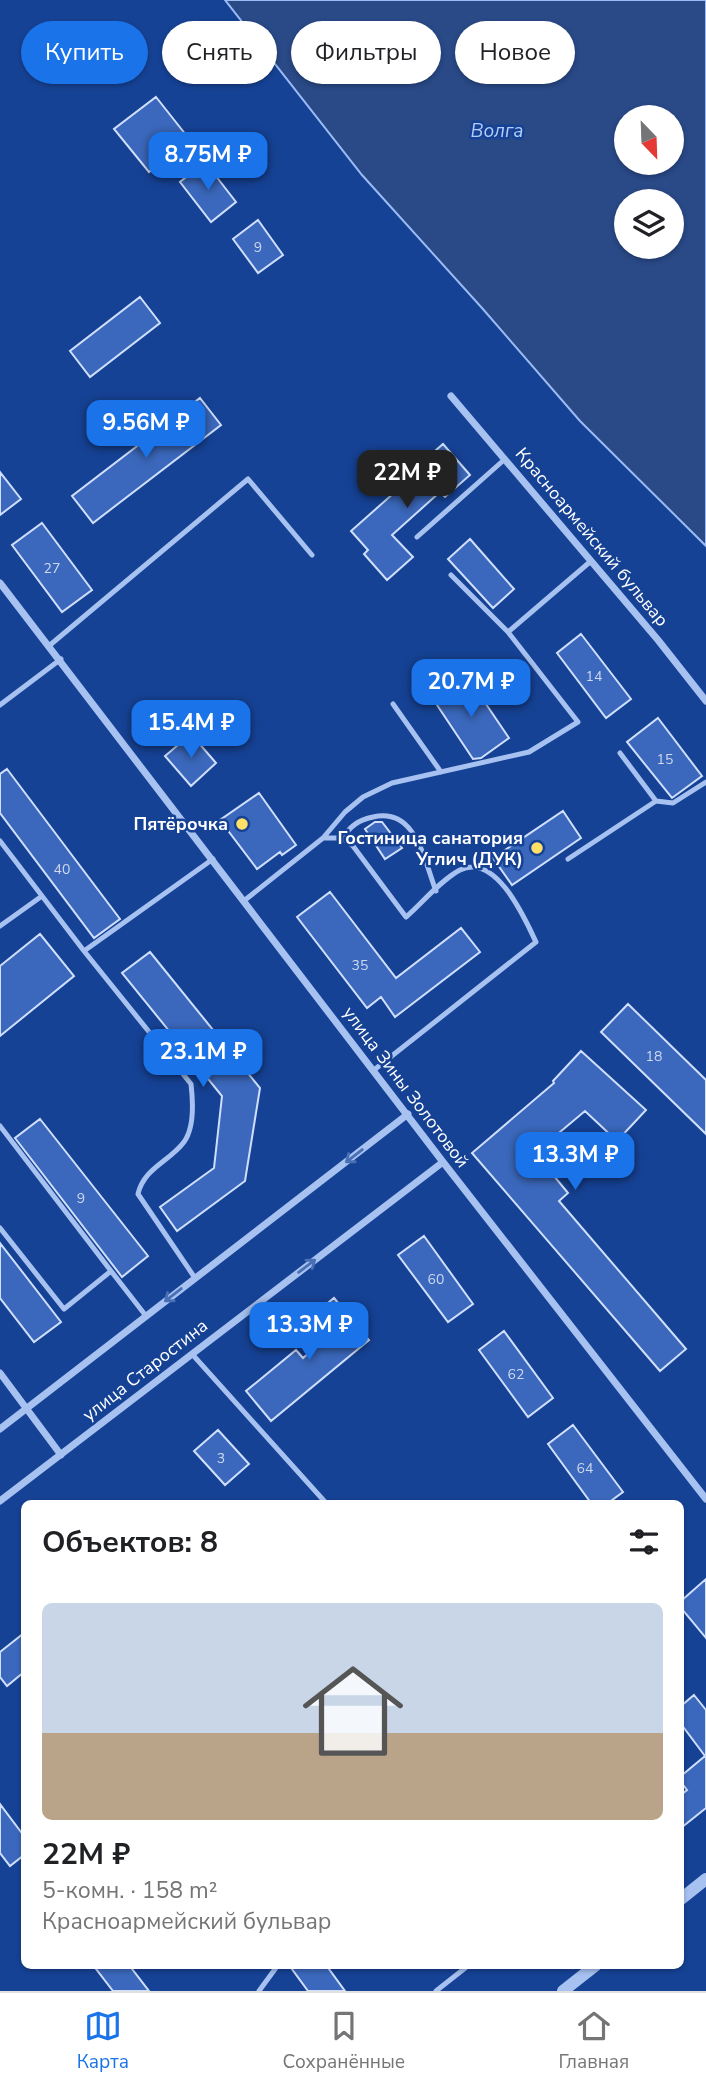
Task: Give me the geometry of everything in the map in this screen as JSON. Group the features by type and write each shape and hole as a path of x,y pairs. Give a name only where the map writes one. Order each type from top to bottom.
{"street":[{"name":"Красноармейский бульвар","path":"451,396 659,640 706,701"},
{"name":"улица Зины Золотовой","path":"0,583 61,659 443,1162 706,1499"},
{"path":"0,1429 408,1114"},
{"name":"улица Старостина","path":"0,1501 443,1162"},
{"path":"0,1373 61,1455"},
{"path":"684,1897 706,1879"},
{"path":"563,1991 591,1969"}],"lane":[{"path":"417,537 505,459"},
{"path":"50,645 248,479 312,555"},
{"path":"508,632 591,561"},
{"path":"244,900 323,838 345,812 363,797 392,783 529,752 578,722 508,632 452,575"},
{"path":"0,705 61,659"},
{"path":"393,704 441,772"},
{"path":"620,753 656,801"},
{"path":"568,859 656,801 673,803 706,782"},
{"path":"342,838 352,824 367,818 382,815 397,817 408,824 417,839 436,891"},
{"path":"323,838 342,838 353,846 406,917 461,870 474,867 486,872 498,880 518,904 536,942 374,1070"},
{"path":"0,841 191,1084 194,1109 184,1142 146,1175 138,1194 195,1278"},
{"path":"84,951 213,859"},
{"path":"0,926 42,896"},
{"path":"0,1126 146,1316"},
{"path":"0,1228 64,1310 111,1271"},
{"path":"192,1354 323,1500"},
{"path":"259,1991 275,1969"},
{"path":"436,1991 464,1969"}],"water":[{"name":"Волга","path":"225,0 706,0 706,546 580,421 362,175 277,66 277,21 241,21"}],"building":[{"path":"156,97 190,140 149,172 114,129"},
{"path":"205,162 236,202 211,222 180,182"},
{"path":"258,220 283,255 258,273 233,239"},
{"path":"140,297 160,323 90,377 70,351"},
{"path":"200,398 221,425 93,523 72,496"},
{"path":"443,444 470,475 445,497 440,492 392,535 413,557 387,580 364,554 368,550 351,531 421,469 418,466"},
{"path":"0,472 21,499 0,515"},
{"path":"42,523 92,590 62,612 12,545"},
{"path":"470,539 514,589 493,608 448,559"},
{"path":"581,634 631,699 606,718 557,653"},
{"path":"467,676 509,738 481,758 473,759 433,699"},
{"path":"658,718 702,776 672,798 627,742"},
{"path":"191,734 216,763 191,786 165,756"},
{"path":"7,769 120,919 94,938 0,813 0,774"},
{"path":"259,793 296,845 282,855 280,852 257,869 220,820"},
{"name":"Гостиница санатория Углич (ДУК)","path":"563,811 581,838 512,885 493,858"},
{"path":"375,822 382,822 402,848 385,859 365,829"},
{"path":"330,892 396,978 461,928 480,952 395,1017 381,997 367,1008 297,917"},
{"path":"40,934 74,976 0,1036 0,966"},
{"path":"150,952 260,1088 245,1181 177,1231 160,1207 214,1168 222,1096 122,973"},
{"path":"628,1004 706,1080 706,1134 601,1032"},
{"path":"581,1051 646,1110 617,1141 585,1111 535,1153 568,1193 559,1201 686,1349 660,1371 472,1153 554,1083"},
{"path":"40,1119 148,1256 122,1277 15,1138"},
{"path":"424,1236 473,1304 448,1322 398,1255"},
{"path":"0,1243 61,1322 34,1342 0,1298"},
{"path":"334,1298 369,1340 271,1421 246,1391 296,1350 303,1358 329,1336 312,1316"},
{"path":"504,1331 553,1398 528,1417 479,1350"},
{"path":"573,1425 623,1492 612,1500 589,1500 548,1444"},
{"path":"218,1430 249,1464 225,1485 194,1451"},
{"path":"706,1579 706,1638 684,1612 684,1598"},
{"path":"21,1635 21,1674 7,1686 0,1677 0,1652"},
{"path":"694,1695 706,1710 706,1808 684,1826 684,1792 687,1790 684,1786 684,1774 705,1756 684,1728 684,1703"},
{"path":"0,1804 21,1832 21,1857 10,1866 0,1853"},
{"path":"96,1969 132,1969 149,1991 113,1991"},
{"path":"292,1969 329,1969 345,1991 308,1991"}],"place":[{"name":"Пятёрочка","path":"242,824"},
{"name":"Гостиница санатория Углич (ДУК)","path":"537,848"}]}
